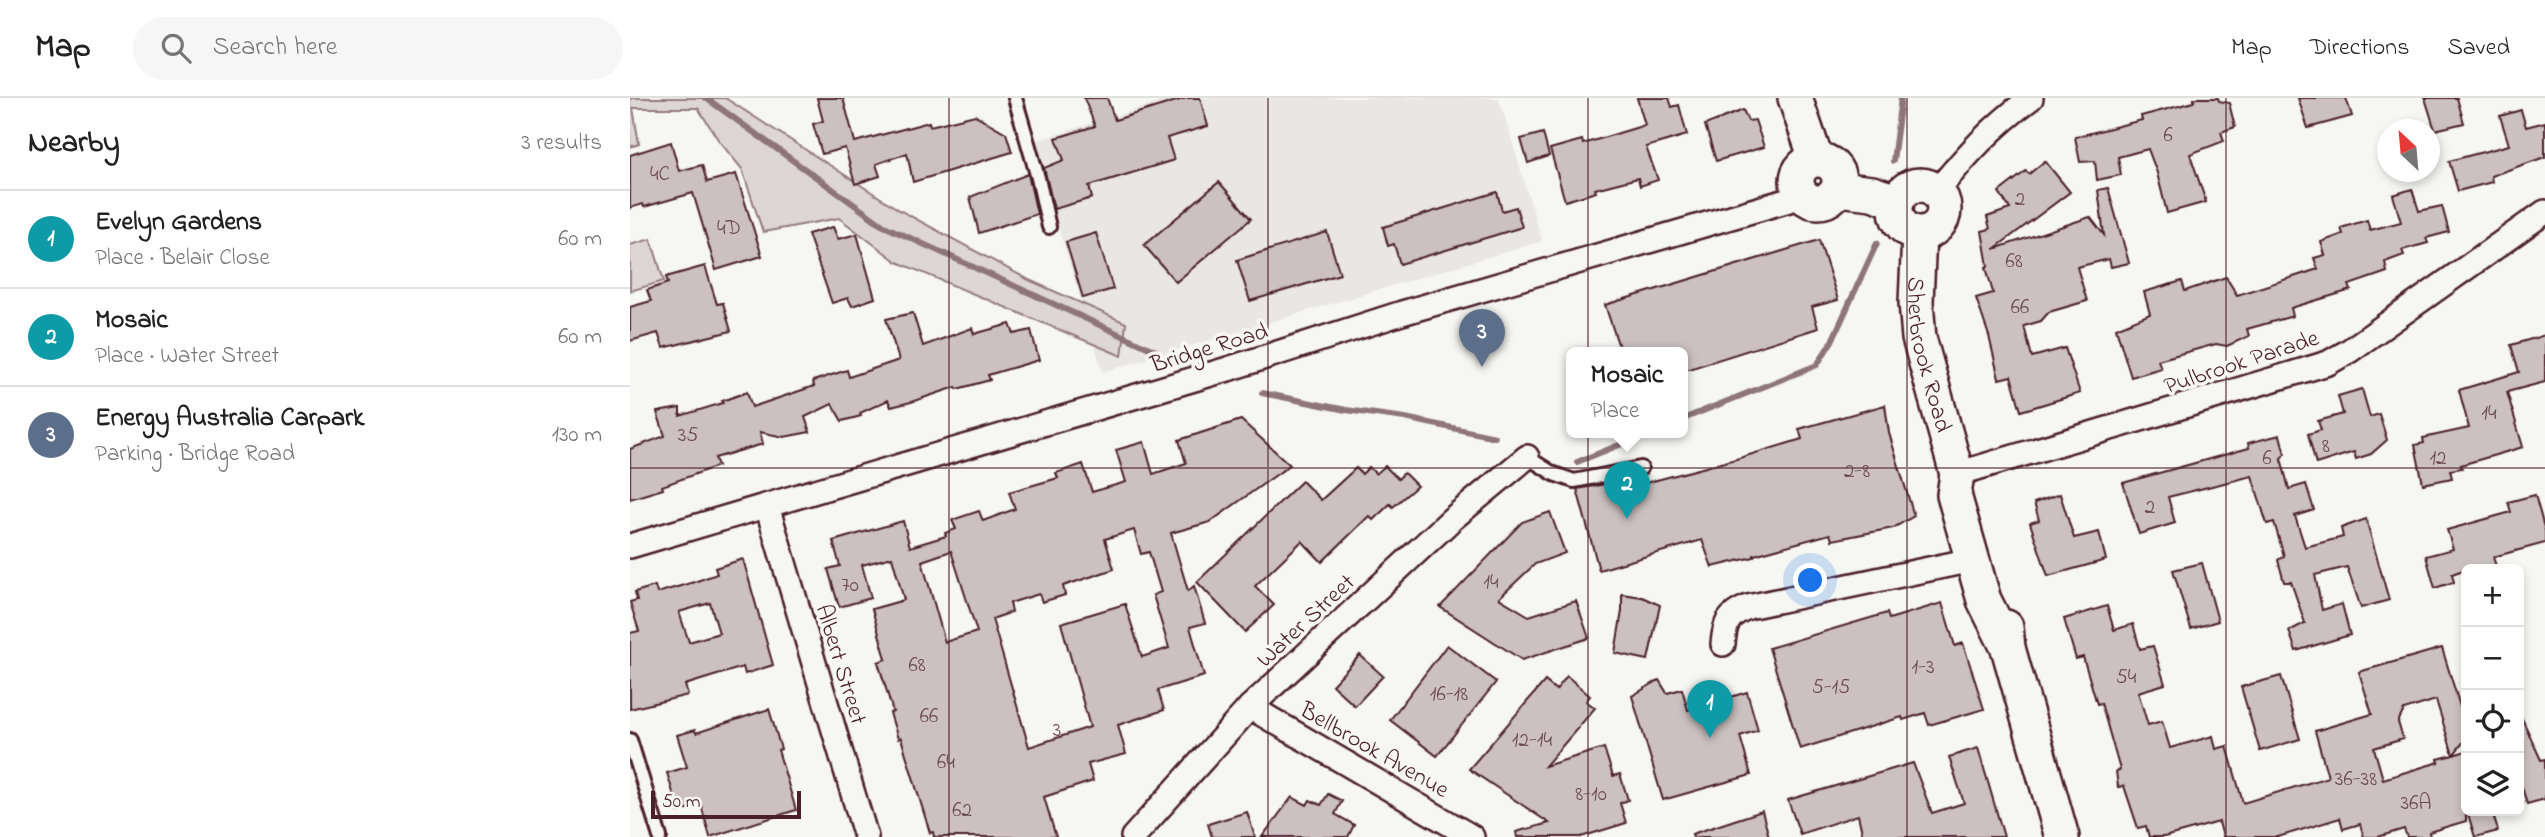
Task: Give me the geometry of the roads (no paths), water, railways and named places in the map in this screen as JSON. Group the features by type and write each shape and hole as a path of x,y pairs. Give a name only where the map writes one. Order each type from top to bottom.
{"main road":[{"path":"1795,98 1815,159"},
{"path":"1815,159 1823,160 1835,168 1839,182 1838,189 1829,200 1822,202 1808,200 1797,184 1799,171 1815,159"},
{"path":"1914,185 1930,186 1942,198 1944,214 1935,228 1919,234 1905,229 1900,223 1895,210 1896,201 1900,194 1914,185"},
{"path":"1838,189 1872,193 1896,201"},
{"name":"Sherbrook Road","path":"1919,234 1916,302 1919,338 1957,474 1954,495 1972,560 1984,600 2008,648"},
{"name":"Sherbrook Road","path":"1957,474 1973,490 2003,596 2008,648 2062,837"}],"street":[{"path":"1937,191 1987,132 2031,98"},
{"name":"Bridge Road","path":"630,546 1215,373 1402,313 1803,196"},
{"name":"Pulbrook Parade","path":"1957,474 2328,363 2349,352 2545,212"},
{"name":"Water Street","path":"1133,837 1251,707 1452,519 1527,457"},
{"name":"Albert Street","path":"767,506 866,837"},
{"path":"1723,644 1725,624 1736,612 1748,607 1972,560"},
{"name":"Bellbrook Avenue","path":"1251,707 1472,837"}],"lane":[{"path":"1015,98 1049,227"},
{"path":"1527,457 1554,474 1574,481 1641,468"},
{"path":"630,740 660,837"}],"waterway":[{"path":"706,98 884,226 1156,351"},
{"path":"1893,161 1901,98"},
{"path":"1688,417 1817,365 1832,341 1877,243"},
{"path":"1262,393 1495,437"},
{"path":"1577,462 1637,438"}],"place":[{"name":"Energy Australia Carpark","path":"1482,367"},
{"name":"Mosaic","path":"1627,519"},
{"name":"Evelyn Gardens","path":"1710,738"}]}
